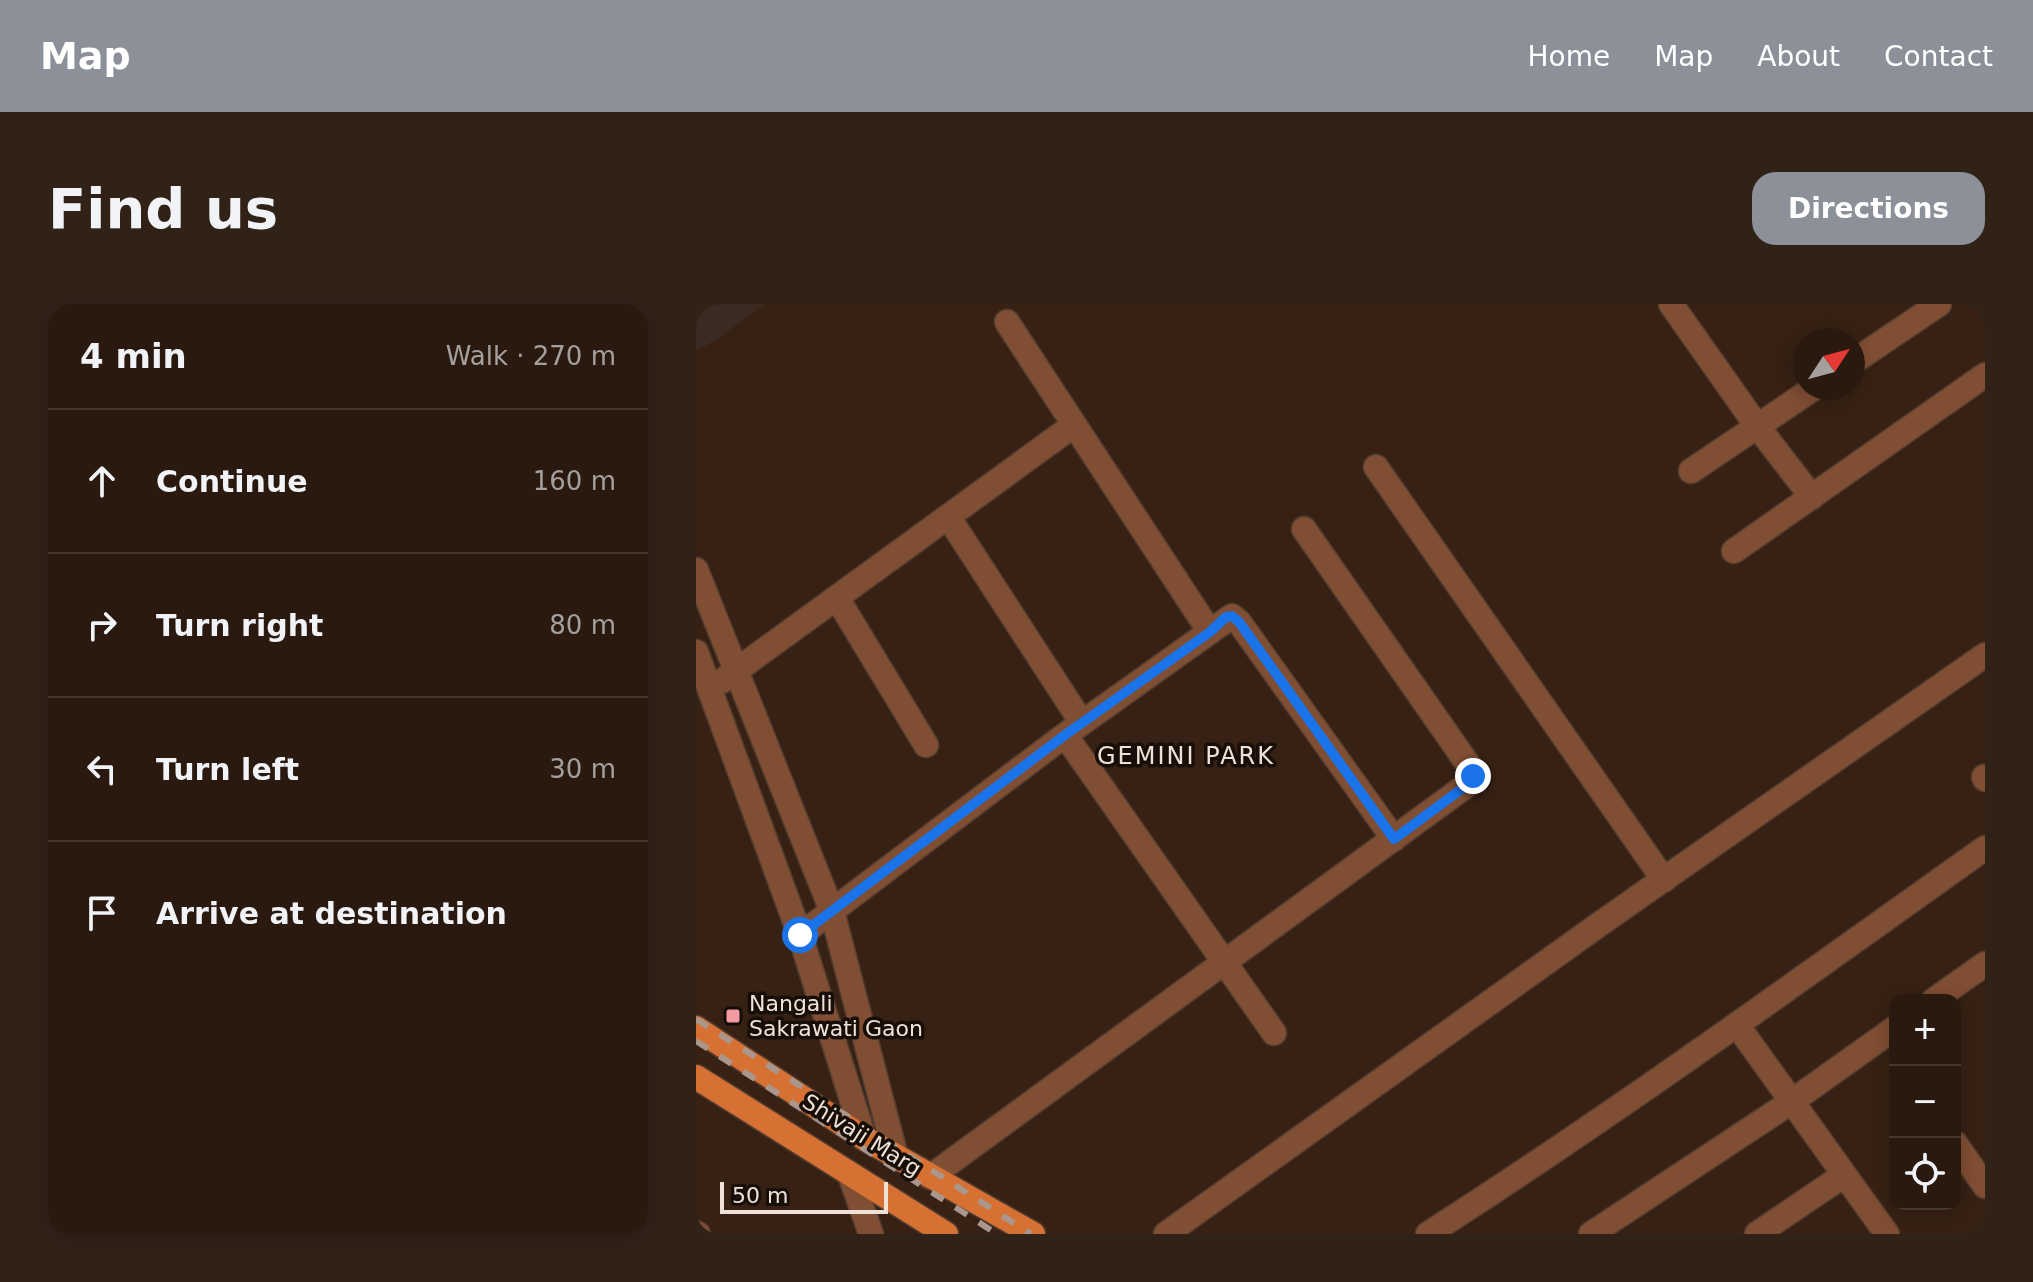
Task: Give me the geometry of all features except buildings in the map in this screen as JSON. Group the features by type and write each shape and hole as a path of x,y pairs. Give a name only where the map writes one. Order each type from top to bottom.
{"main road":[{"name":"Shivaji Marg","path":"696,1028 864,1138 1033,1234"},
{"name":"Shivaji Marg","path":"696,1077 946,1234"},
{"path":"850,1175 864,1138"},
{"path":"884,1196 896,1157"}],"street":[{"path":"1671,304 1757,426 1812,497"},
{"path":"1865,354 1939,304"},
{"path":"1007,322 1210,632"},
{"path":"1734,551 1985,375"},
{"path":"1691,471 1796,400"},
{"path":"710,689 1074,425"},
{"path":"1376,467 1664,880"},
{"path":"949,518 1074,729 1223,961 1274,1033"},
{"path":"930,1177 1471,782 1472,770 1304,529"},
{"path":"696,570 734,672 832,911 896,1157"},
{"path":"837,598 926,745"},
{"path":"800,935 1074,729 1210,632 1226,617 1232,616 1394,839"},
{"path":"696,652 800,935 864,1138"},
{"path":"1166,1234 1985,655"},
{"path":"1428,1234 1737,1025 1985,848"},
{"path":"1942,994 1985,964"},
{"path":"1737,1025 1887,1234"},
{"path":"1591,1234 1791,1102 1889,1032"},
{"path":"1961,1152 1985,1186"},
{"path":"850,1175 871,1234"},
{"path":"1757,1234 1844,1175"}],"shaded area":[{"path":"696,304 765,304 696,351"}],"railway":[{"path":"696,1019 1031,1234"},
{"path":"696,1041 997,1234"}],"place":[{"name":"Nangali Sakrawati Gaon","path":"733,1016"}],"district":[{"name":"GEMINI PARK","path":"1186,756"}],"route":[{"path":"800,935 1065,735 1210,632 1226,617 1232,616 1239,622 1394,839 1471,782 1473,776"}]}
